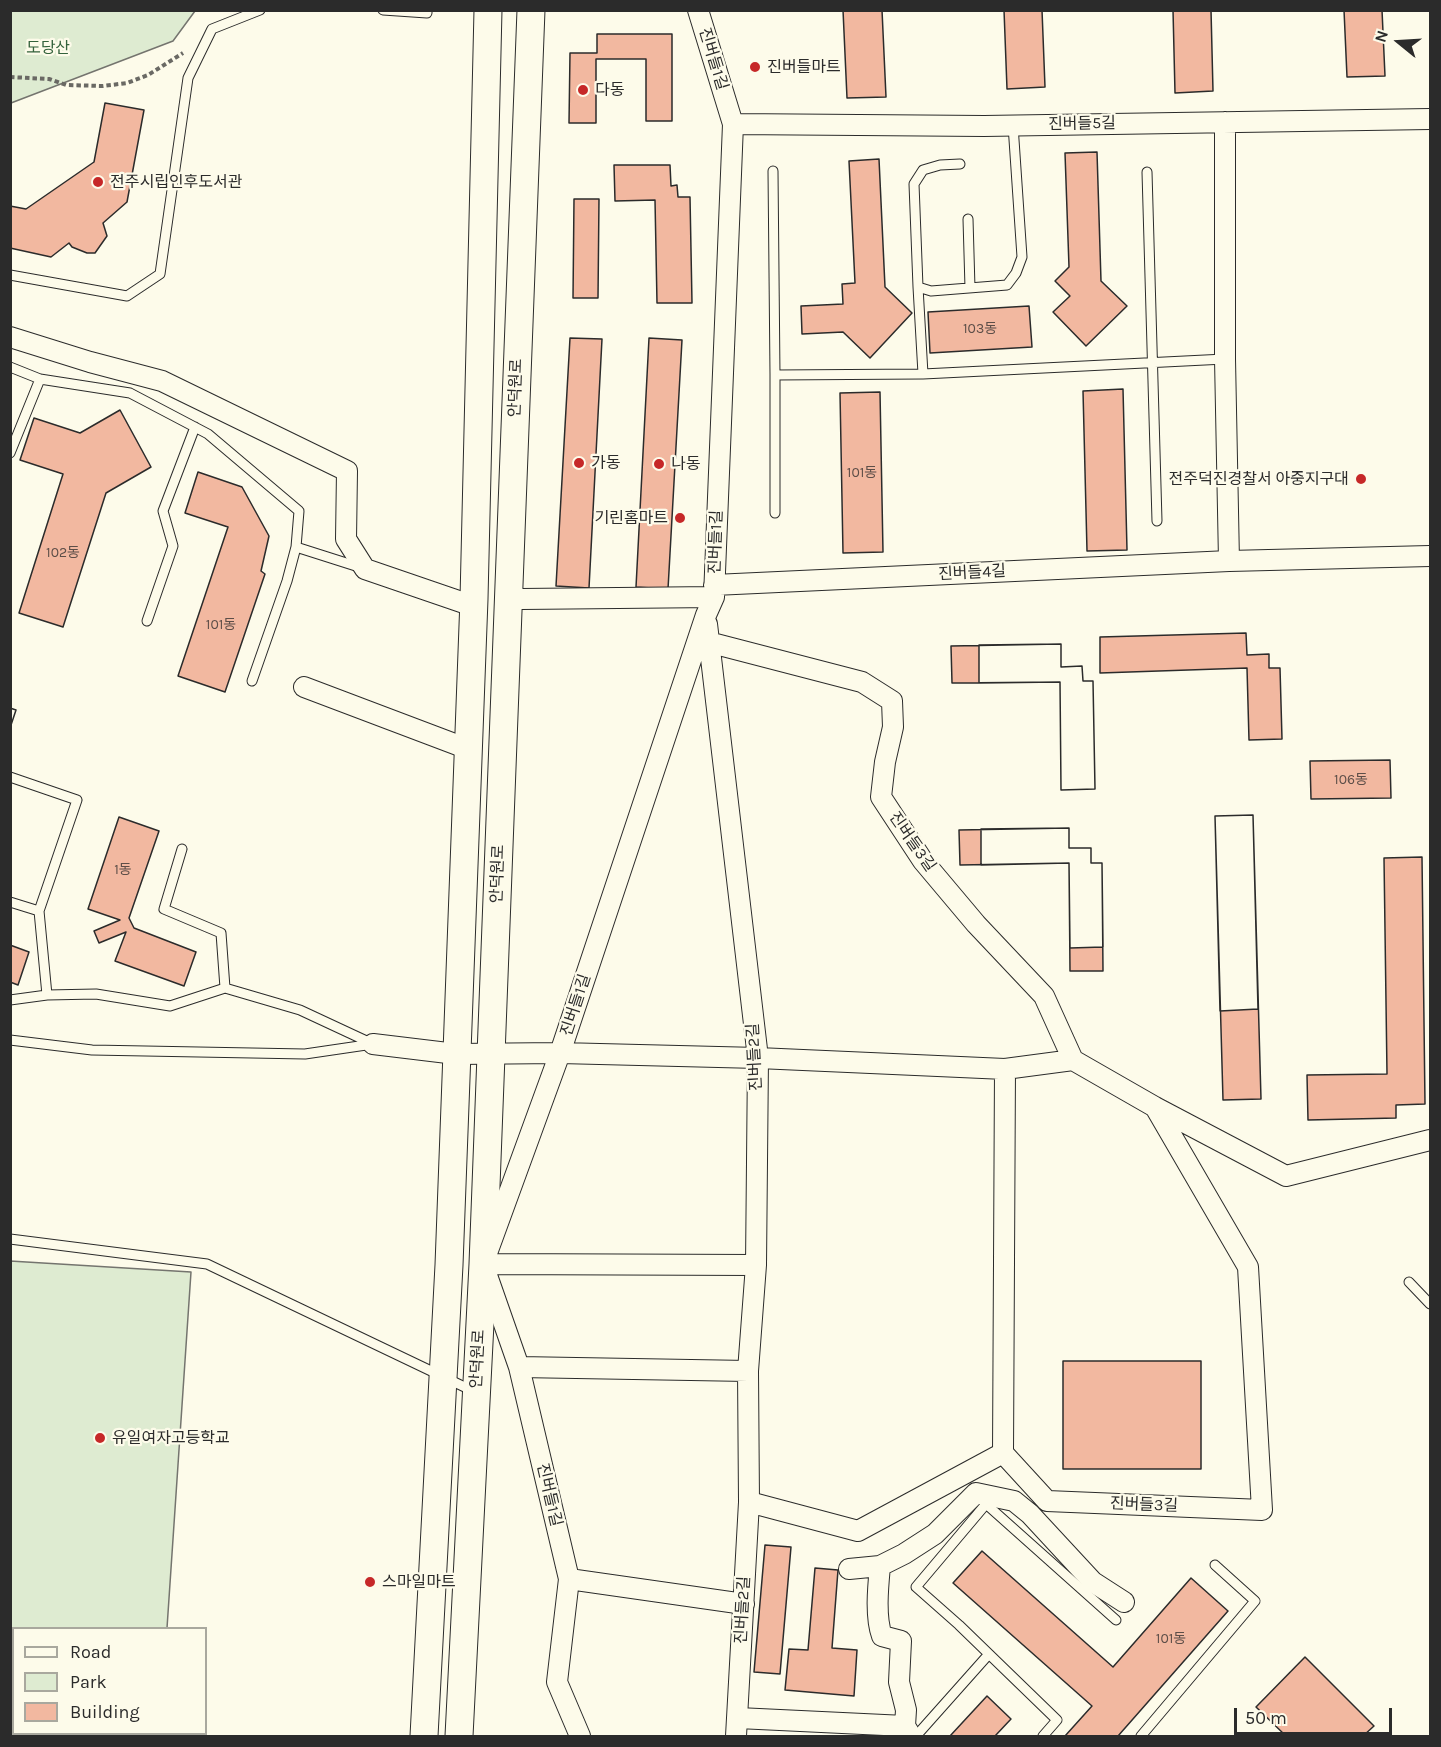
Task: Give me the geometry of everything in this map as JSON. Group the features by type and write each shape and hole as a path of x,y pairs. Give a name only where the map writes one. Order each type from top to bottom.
{"street":[{"path":"424,1737 442,1376 474,606 488,10"},
{"name":"안덕원로","path":"459,1737 483,1264 531,10"},
{"name":"진버들1길","path":"580,1737 557,1682 569,1579 519,1367 483,1264 560,1053 712,599 733,124 698,10"},
{"name":"진버들5길","path":"733,124 1013,125 1431,118"},
{"path":"1225,122 1225,359 1229,561"},
{"path":"10,337 162,381 347,471 346,539 365,569 474,606"},
{"name":"진버들4길","path":"508,597 712,599 1229,561 1431,556"},
{"name":"진버들2길","path":"712,599 708,642 758,1058 756,1265 748,1371 749,1502 737,1727 910,1733"},
{"name":"진버들3길","path":"708,642 862,682 892,700 893,726 885,762 881,797 922,861 976,924 1044,996 1073,1060"},
{"path":"304,687 468,748"},
{"path":"373,1044 456,1054 560,1053"},
{"name":"진버들1길","path":"560,1053 758,1058"},
{"path":"758,1058 1005,1070 1073,1060 1155,1107 1286,1176 1431,1140"},
{"path":"749,1502 858,1531 1003,1453 1005,1070"},
{"name":"진버들3길","path":"1003,1453 1047,1501 1262,1510 1248,1267 1155,1107"},
{"path":"483,1264 756,1265"},
{"path":"519,1367 748,1371"},
{"path":"849,1569 880,1566 904,1554 934,1534 976,1493 1014,1501 1030,1514 1093,1582 1124,1602"},
{"path":"880,1566 878,1600 880,1608 877,1623 882,1636 901,1641 899,1682 910,1733"},
{"path":"569,1579 744,1604"}],"lane":[{"path":"10,275 127,296 160,274 188,78 212,29 260,10"},
{"path":"383,10 427,13 427,10"},
{"path":"918,287 931,291 1007,285 1016,273 1022,257 1013,125"},
{"path":"923,374 914,184 922,170 940,165 960,164"},
{"path":"773,171 775,513"},
{"path":"1147,172 1157,521"},
{"path":"968,219 970,288"},
{"path":"775,375 923,374 1225,359"},
{"path":"10,367 40,379 130,393 208,434 299,511 296,547 287,581 252,681"},
{"path":"10,453 40,379"},
{"path":"147,621 173,546 163,511 195,427"},
{"path":"296,547 365,569"},
{"path":"10,777 77,800 39,911 47,995"},
{"path":"182,849 164,909 221,933 225,988"},
{"path":"10,902 39,911"},
{"path":"10,1000 47,995 96,994 170,1006 225,988 300,1010 373,1044"},
{"path":"10,1040 92,1050 304,1054 373,1044"},
{"path":"10,1239 207,1264 476,1392"},
{"path":"1408,1282 1431,1304"},
{"path":"1043,1737 1057,1720 916,1587 986,1504 1116,1620"},
{"path":"1141,1737 1255,1601 1215,1565"},
{"path":"910,1733 989,1654"}],"path":[{"path":"10,77 49,79 66,85 103,86 127,83 148,75 177,58 191,46 204,46"}],"green space":[{"name":"도당산","path":"11,10 195,11 173,41 11,103"},
{"name":"유일여자고등학교","path":"10,1261 191,1272 167,1627 12,1627 11,1657"}],"building":[{"path":"843,10 882,10 886,97 847,98"},
{"path":"1004,10 1042,10 1045,87 1007,89"},
{"path":"1173,10 1211,10 1213,91 1175,93"},
{"path":"1344,10 1382,10 1385,76 1347,77"},
{"name":"다동","path":"597,34 672,34 672,121 646,121 646,59 596,59 596,123 569,123 570,53 597,53"},
{"name":"전주시립인후도서관","path":"105,103 144,110 127,202 103,223 107,236 95,253 87,253 72,247 69,243 51,257 10,248 10,206 26,209 94,162"},
{"path":"1097,152 1101,281 1127,306 1086,346 1053,312 1070,296 1055,281 1069,267 1065,153"},
{"path":"879,159 885,287 912,313 870,358 843,332 802,334 801,306 843,304 842,284 855,283 849,161"},
{"path":"614,165 670,165 671,186 677,185 678,197 690,197 692,303 657,303 655,200 615,201"},
{"path":"574,199 599,199 598,298 573,298"},
{"path":"1029,306 1032,347 930,353 928,312"},
{"name":"가동","path":"570,338 602,339 589,588 556,586"},
{"name":"나동","path":"649,338 682,340 668,589 636,587"},
{"path":"1123,389 1127,550 1087,551 1083,391"},
{"path":"880,392 883,552 843,553 840,393"},
{"path":"120,410 151,467 106,493 63,627 19,613 63,474 20,460 34,418 80,433"},
{"path":"198,472 242,487 269,536 261,571 265,574 225,692 178,676 228,527 185,513"},
{"path":"1246,633 1247,655 1269,654 1269,668 1280,668 1282,739 1249,740 1247,668 1100,673 1100,637"},
{"path":"1061,644 1061,667 1082,666 1083,681 1093,681 1095,789 1061,790 1060,682 952,683 951,646"},
{"path":"1061,644 1061,667 1082,666 1083,681 1093,681 1095,789 1061,790 1060,682 979,683 979,645"},
{"path":"10,708 16,710 10,728"},
{"path":"10,708 16,710 10,728"},
{"path":"1390,760 1391,798 1311,799 1310,761"},
{"path":"1253,815 1261,1099 1223,1100 1215,816"},
{"path":"1253,815 1258,1009 1220,1011 1215,816"},
{"path":"119,817 159,831 129,918 134,928 196,952 184,986 115,961 126,932 99,943 94,931 120,920 88,909"},
{"path":"1069,828 1069,848 1091,848 1091,863 1102,863 1103,971 1070,971 1069,863 960,865 959,830"},
{"path":"1069,828 1069,848 1091,848 1091,863 1102,863 1103,947 1070,948 1069,863 981,865 981,829"},
{"path":"1422,857 1425,1104 1396,1105 1396,1118 1308,1120 1307,1075 1387,1074 1384,858"},
{"path":"10,945 29,952 18,985 10,982"},
{"path":"1063,1361 1201,1361 1201,1469 1063,1469"},
{"path":"765,1545 791,1547 780,1674 754,1672"},
{"path":"982,1551 1113,1667 1191,1578 1228,1611 1118,1736 1065,1736 1092,1706 953,1583"},
{"path":"815,1568 838,1570 832,1648 857,1650 854,1696 785,1690 789,1649 808,1650"},
{"path":"1305,1657 1374,1726 1363,1736 1286,1736 1256,1707"},
{"path":"987,1696 1011,1719 995,1736 950,1736"},
{"path":"97,1735 133,1735 133,1736"}],"place":[{"name":"진버들마트","path":"755,67"},
{"name":"다동","path":"583,90"},
{"name":"전주시립인후도서관","path":"98,182"},
{"name":"가동","path":"579,463"},
{"name":"나동","path":"659,464"},
{"name":"전주덕진경찰서 아중지구대","path":"1361,479"},
{"name":"기린홈마트","path":"680,518"},
{"name":"유일여자고등학교","path":"100,1438"},
{"name":"스마일마트","path":"370,1582"}]}
